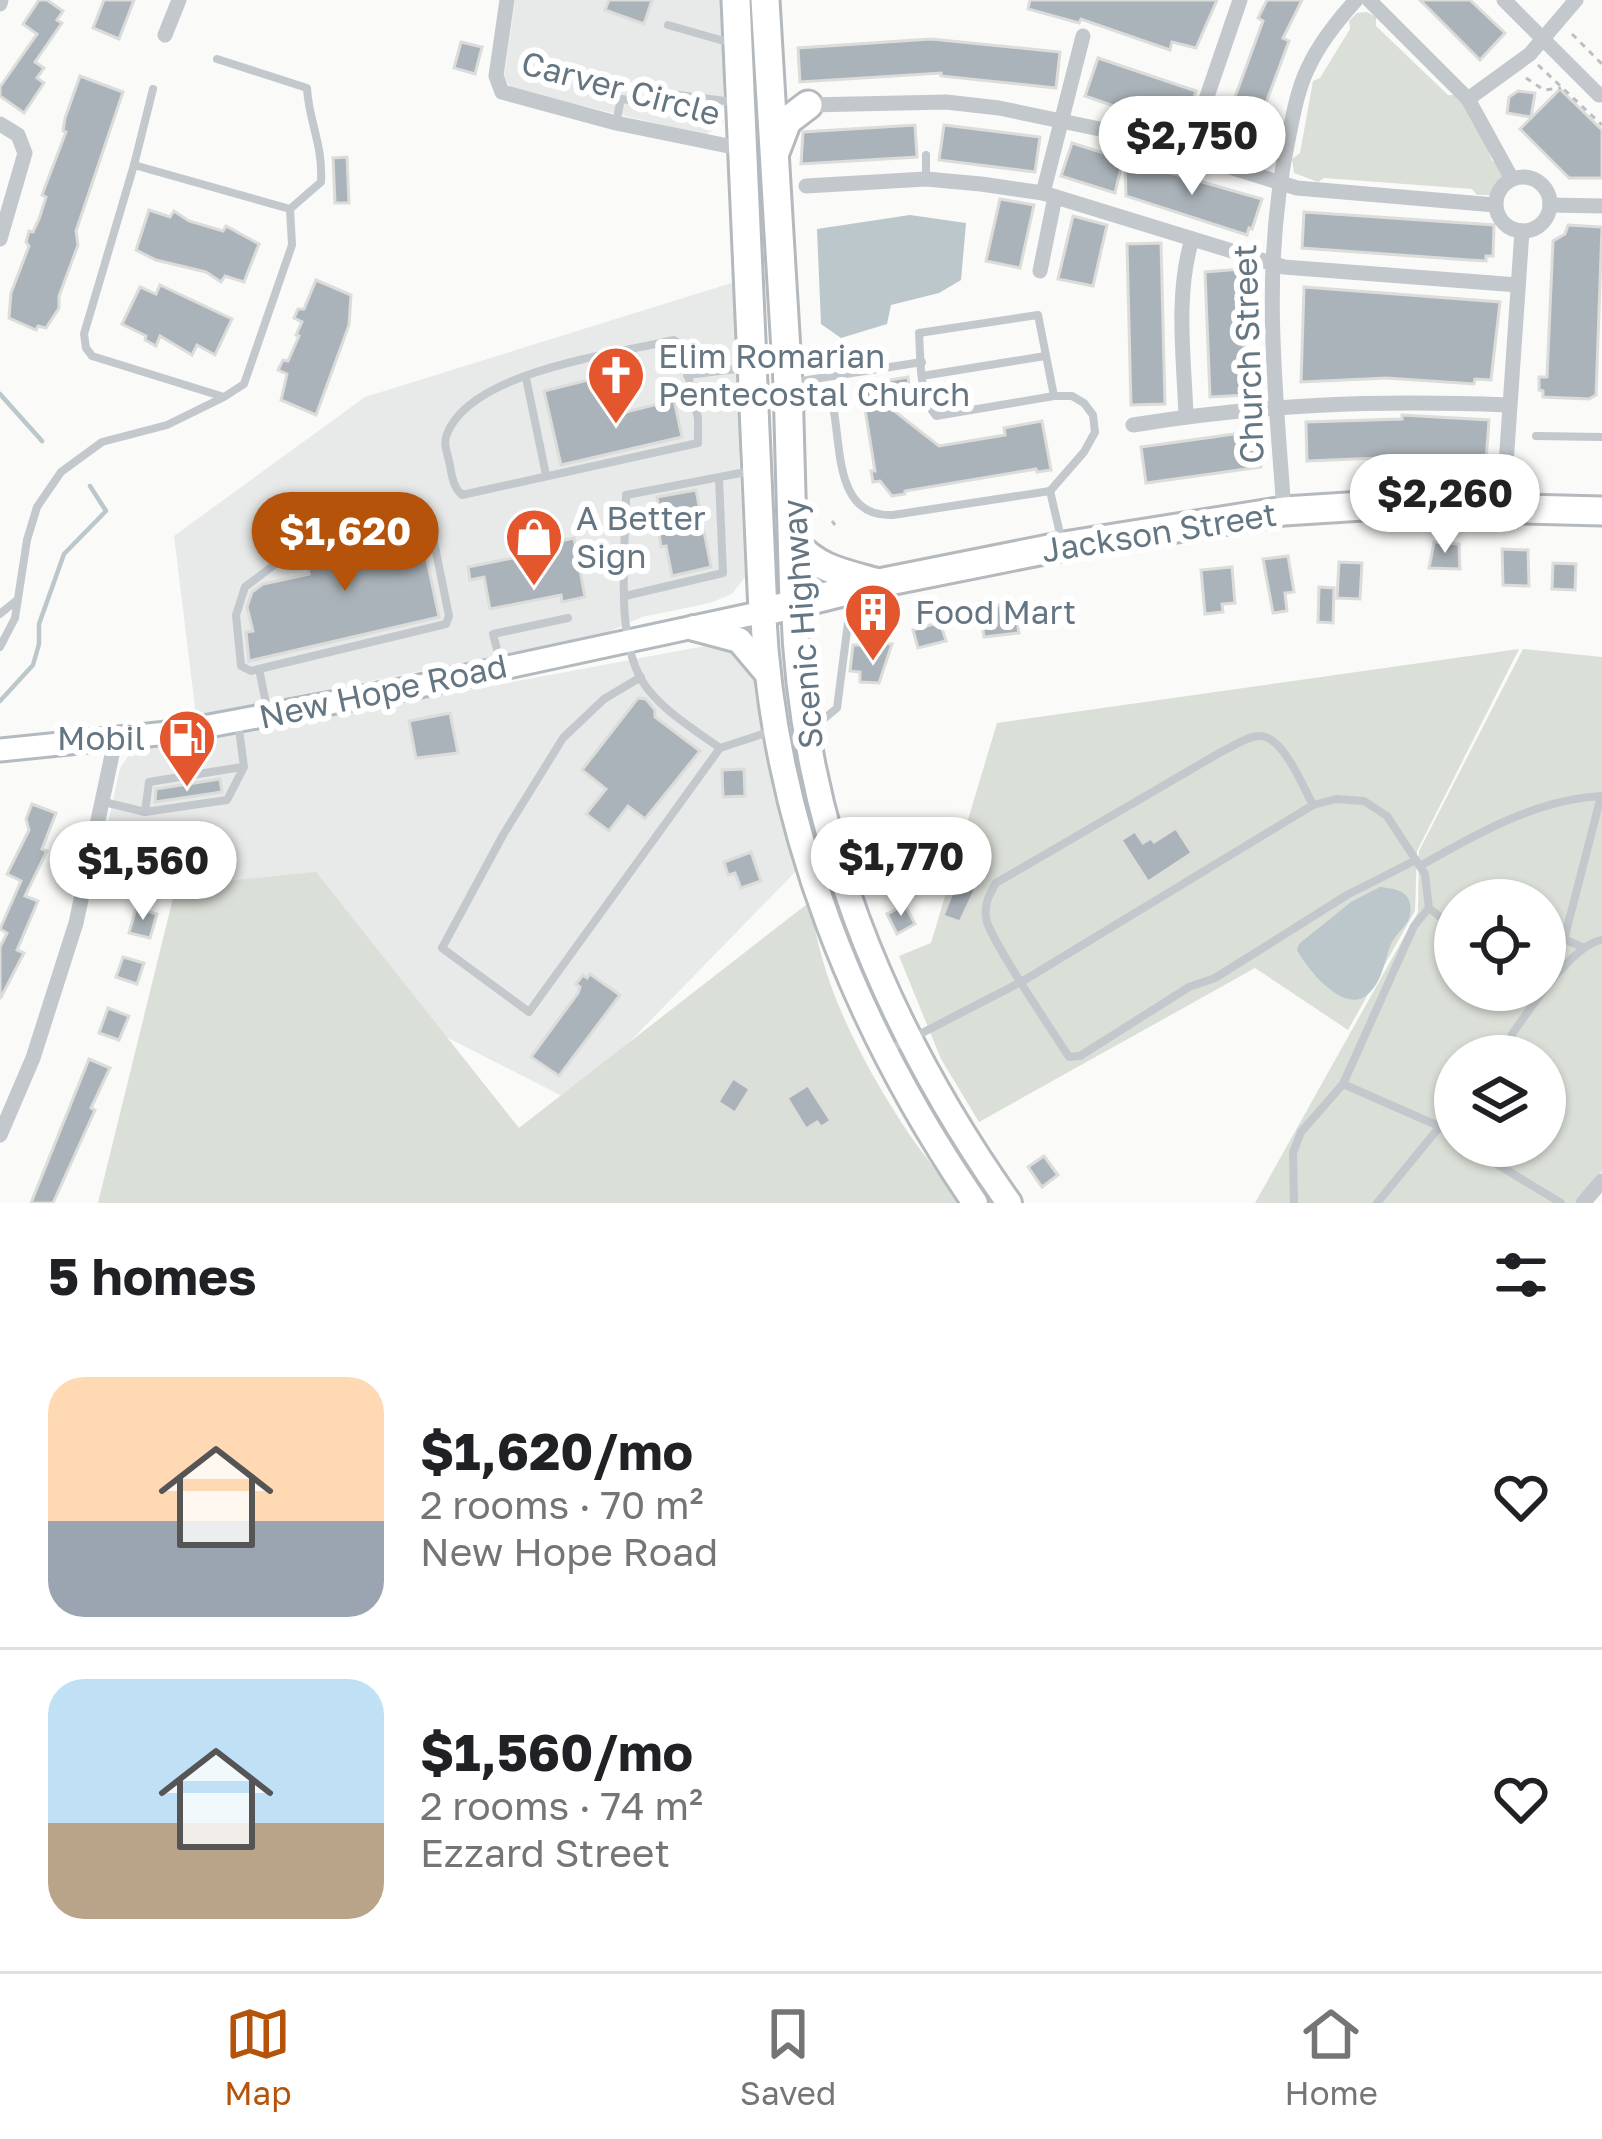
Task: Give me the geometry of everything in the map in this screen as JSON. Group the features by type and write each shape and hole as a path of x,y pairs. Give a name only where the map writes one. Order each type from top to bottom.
{"highway":[{"name":"Scenic Highway","path":"736,0 763,612"},
{"name":"Scenic Highway","path":"765,0 788,384 794,604"},
{"path":"768,81 785,98 808,105"},
{"path":"772,160 788,121 808,105"},
{"name":"Jackson Street","path":"763,612 846,590 1064,546 1284,511 1378,505 1602,511"},
{"path":"794,542 808,559 824,568 879,583"}],"main road":[{"name":"Scenic Highway","path":"794,604 805,723 824,819 852,911 908,1040 1010,1203"},
{"name":"Scenic Highway","path":"763,612 776,729 807,859 844,965 883,1053 975,1203"},
{"path":"694,628 740,640 769,677"}],"street":[{"path":"165,35 178,0"},
{"name":"Carver Circle","path":"507,0 496,76 502,92 616,123 743,148"},
{"path":"1187,155 1240,0"},
{"name":"Church Street","path":"1284,511 1274,406 1270,264 1280,184 1297,97 1308,67 1356,0"},
{"path":"1369,0 1468,99 1512,178"},
{"path":"1504,0 1599,95"},
{"path":"1468,99 1544,41 1576,0"},
{"path":"1040,271 1060,118 1083,36"},
{"path":"808,105 946,102 1060,118 1280,184 1495,205"},
{"path":"0,124 18,136 25,153 0,239"},
{"path":"1530,177 1549,196 1544,220 1522,231 1507,226 1495,205 1499,189 1512,178 1530,177"},
{"path":"806,187 926,179 1049,195 1270,264 1518,285"},
{"path":"1550,205 1602,206"},
{"path":"1503,508 1522,231"},
{"path":"1186,416 1181,296 1192,239"},
{"path":"1133,425 1352,401 1508,405"},
{"name":"New Hope Road","path":"0,750 115,741 238,721 763,612"},
{"path":"0,1135 33,1058 76,923 115,741"},
{"path":"1583,1203 1602,1180"}],"lane":[{"path":"668,25 738,45"},
{"path":"218,59 307,88 308,110 322,158 321,182 290,209"},
{"path":"153,89 84,334 86,348 92,356 224,397"},
{"path":"616,123 621,99 646,102 663,93 721,103 741,101"},
{"path":"926,155 926,179"},
{"path":"134,165 290,209"},
{"path":"0,647 10,634 27,540 38,507 61,472 102,442 166,425 244,384 292,245 290,209"},
{"path":"835,412 848,491 856,503 876,514 893,515 1050,491 1095,433 1093,416 1072,396 936,416 929,408 922,376 919,333 1038,315 1054,396"},
{"path":"674,340 681,345 687,376 698,418 698,443 461,495 455,488 448,430 487,390 674,340"},
{"path":"922,376 1045,356"},
{"path":"788,384 922,362"},
{"path":"687,376 752,368"},
{"path":"526,378 546,475"},
{"path":"1536,436 1602,437"},
{"path":"720,748 668,710 641,677 630,641 625,596 626,495 756,470"},
{"path":"625,596 723,573 719,478"},
{"path":"1050,491 1064,546"},
{"path":"422,512 429,517 449,616 446,624 259,669 241,666 236,640 236,615 245,587 307,540 422,512"},
{"path":"805,723 825,718 837,708 849,615 846,590"},
{"path":"0,614 19,599"},
{"path":"502,667 493,634 568,618"},
{"path":"259,669 268,715"},
{"path":"641,677 604,699 563,738 442,948 529,1012 720,748 776,729"},
{"path":"101,802 145,812 227,800 244,767 238,721"},
{"path":"1313,806 1274,740 1258,735 996,883 985,904 986,925 1069,1058 1080,1056 1189,987 1215,978 1347,895 1505,821 1571,798 1602,796 1566,932"},
{"path":"145,812 149,782 244,767"},
{"path":"883,1053 1023,981 1313,806 1336,799 1364,801 1387,816 1425,874 1429,908 1434,912"},
{"path":"1294,1203 1293,1154 1300,1132 1343,1084 1414,926 1429,908"},
{"path":"1513,1035 1582,947 1602,940"},
{"path":"1566,941 1582,947"},
{"path":"1343,1084 1434,1124"},
{"path":"1377,1203 1434,1135"},
{"path":"1502,1167 1561,1203"}],"path":[{"path":"1572,34 1602,64"},
{"path":"1538,65 1602,125"},
{"path":"1525,76 1544,90 1562,88"}],"shaded area":[{"path":"515,0 723,0 723,123 705,135 511,89 504,77"},
{"path":"1367,12 1448,95 1456,95 1474,114 1503,177 1491,195 1477,195 1472,189 1324,178 1318,182 1294,173 1292,159 1300,153 1313,81 1320,78 1350,29 1349,21"},
{"path":"910,215 966,223 961,280 939,293 891,305 887,324 841,338 821,324 817,229"},
{"path":"741,280 744,395 739,458 745,577 732,594 642,617 599,636 196,715 174,536 365,397"},
{"path":"721,643 754,663 800,867 572,1101 174,899 94,887 120,768 133,749 365,703 394,704"},
{"path":"1519,649 1417,851 1415,911 1348,1030 1255,968 979,1122 941,1059 899,956 931,943 997,723"},
{"path":"1523,649 1602,657 1602,1171 1575,1203 1255,1203 1418,912 1419,851"},
{"path":"316,872 519,1128 811,901 823,962 860,1052 958,1203 98,1203 176,886"},
{"path":"1380,887 1406,895 1410,917 1391,944 1373,989 1359,999 1349,999 1318,978 1297,950 1351,902"}],"building":[{"path":"39,0 63,11 57,20 62,23 35,62 44,68 37,78 44,83 24,113 0,96 0,87 37,34 23,24"},
{"path":"104,0 134,0 119,39 93,28"},
{"path":"609,0 652,0 644,24 605,10"},
{"path":"1030,0 1217,0 1196,48 1172,42 1170,50 1081,19 1079,23 1028,9"},
{"path":"1267,0 1302,0 1283,38 1289,41 1250,146 1221,135"},
{"path":"1420,0 1470,0 1505,33 1480,60"},
{"path":"931,39 1060,52 1056,88 941,73 800,82 798,48"},
{"path":"461,42 482,47 475,74 454,68"},
{"path":"1098,58 1196,91 1183,130 1085,96"},
{"path":"80,76 123,92 76,231 78,245 59,308 46,328 36,330 9,318 11,293 29,246 29,231 33,232 46,197 42,195 66,132 65,118"},
{"path":"1560,89 1602,130 1602,178 1569,178 1520,129"},
{"path":"1518,91 1535,93 1531,117 1507,113 1509,97"},
{"path":"915,125 917,157 801,164 803,132"},
{"path":"944,125 1040,137 1035,172 939,160"},
{"path":"1072,143 1123,159 1115,193 1061,176"},
{"path":"347,157 349,203 335,203 333,158"},
{"path":"1125,160 1262,199 1252,229 1247,235 1126,196"},
{"path":"1000,199 1034,205 1020,268 986,261"},
{"path":"149,210 170,217 174,211 223,231 226,226 259,244 244,282 225,276 221,282 206,272 136,250"},
{"path":"1304,212 1494,225 1493,256 1486,256 1486,261 1302,248"},
{"path":"1073,216 1107,225 1093,286 1058,279"},
{"path":"1568,225 1602,227 1596,395 1589,399 1543,397 1539,390 1539,377 1547,377 1553,241 1565,234"},
{"path":"1161,243 1165,404 1131,405 1127,244"},
{"path":"1241,269 1246,395 1210,397 1205,272"},
{"path":"316,280 351,295 349,325 316,415 281,400 287,374 278,370 283,360 288,361 299,336 302,322 294,318 298,309 304,309"},
{"path":"160,285 232,319 215,355 197,345 192,355 160,336 156,346 122,324 140,287 156,294"},
{"path":"1304,287 1500,302 1491,380 1475,379 1474,384 1387,378 1301,382"},
{"name":"Elim Romarian Pentecostal Church","path":"600,377 610,416 674,400 682,437 561,465 544,391"},
{"path":"908,377 912,407 893,410 939,446 1005,435 1004,428 1042,421 1051,470 892,496 880,481 873,482 863,397 858,398 856,386"},
{"path":"1402,415 1489,420 1486,461 1307,461 1306,422 1402,419"},
{"path":"1256,431 1261,467 1146,483 1141,447"},
{"path":"696,490 711,567 672,576 666,546 661,547 659,534 664,533 657,497"},
{"path":"419,522 439,617 249,661 246,632 253,631 247,607 252,592 263,584 309,574 305,552 311,548"},
{"path":"574,538 585,597 562,602 561,595 490,609 484,577 470,580 468,567 552,550 551,543"},
{"path":"1434,542 1459,544 1460,569 1429,568"},
{"path":"1502,549 1528,550 1529,586 1503,585"},
{"path":"1288,556 1294,592 1285,593 1287,611 1273,613 1263,559"},
{"path":"1339,562 1362,563 1360,599 1337,598"},
{"path":"1553,563 1576,564 1575,590 1552,589"},
{"path":"1232,567 1235,603 1222,604 1223,612 1205,614 1201,570"},
{"path":"1319,587 1334,588 1333,623 1318,622"},
{"path":"992,600 992,606 1000,605 1002,622 1017,620 1019,633 984,637 979,602"},
{"path":"940,622 946,641 918,648 913,630"},
{"name":"Food Mart","path":"862,641 892,644 879,683 860,682 860,672 850,671 853,645 862,645"},
{"path":"638,698 646,699 655,717 700,751 645,819 628,806 609,831 586,814 606,789 582,770"},
{"path":"450,713 458,753 416,758 409,721"},
{"path":"744,769 745,796 723,797 722,770"},
{"name":"Mobil","path":"220,779 222,792 155,802 156,789"},
{"path":"32,804 56,813 42,849 47,851 25,896 38,901 17,950 24,953 0,999 0,947 7,933 0,929 21,881 7,874 29,830 26,819"},
{"path":"1176,828 1192,853 1148,882 1121,840 1135,831 1143,843 1151,838 1154,842"},
{"path":"130,834 185,835 185,872 130,871"},
{"path":"751,852 761,881 741,888 735,873 728,875 724,862"},
{"path":"958,877 978,884 960,922 943,916"},
{"path":"905,905 915,924 897,934 887,914"},
{"path":"136,908 157,914 150,938 129,933"},
{"path":"123,957 144,963 137,984 116,977"},
{"path":"590,974 620,995 559,1076 531,1057 578,993 576,984"},
{"path":"108,1008 129,1016 119,1040 99,1033"},
{"path":"89,1059 110,1068 91,1108 95,1110 53,1203 31,1203"},
{"path":"733,1078 750,1089 735,1113 718,1102"},
{"path":"808,1085 831,1121 806,1129 787,1098"},
{"path":"1044,1156 1058,1175 1042,1187 1028,1167"}],"waterway":[{"path":"0,394 42,441"},
{"path":"0,701 33,665 39,624 64,554 106,511 90,486"}],"place":[{"name":"Elim Romarian Pentecostal Church","path":"616,426"},
{"name":"A Better Sign","path":"534,588"},
{"name":"Food Mart","path":"873,663"},
{"name":"Mobil","path":"187,789"}]}
